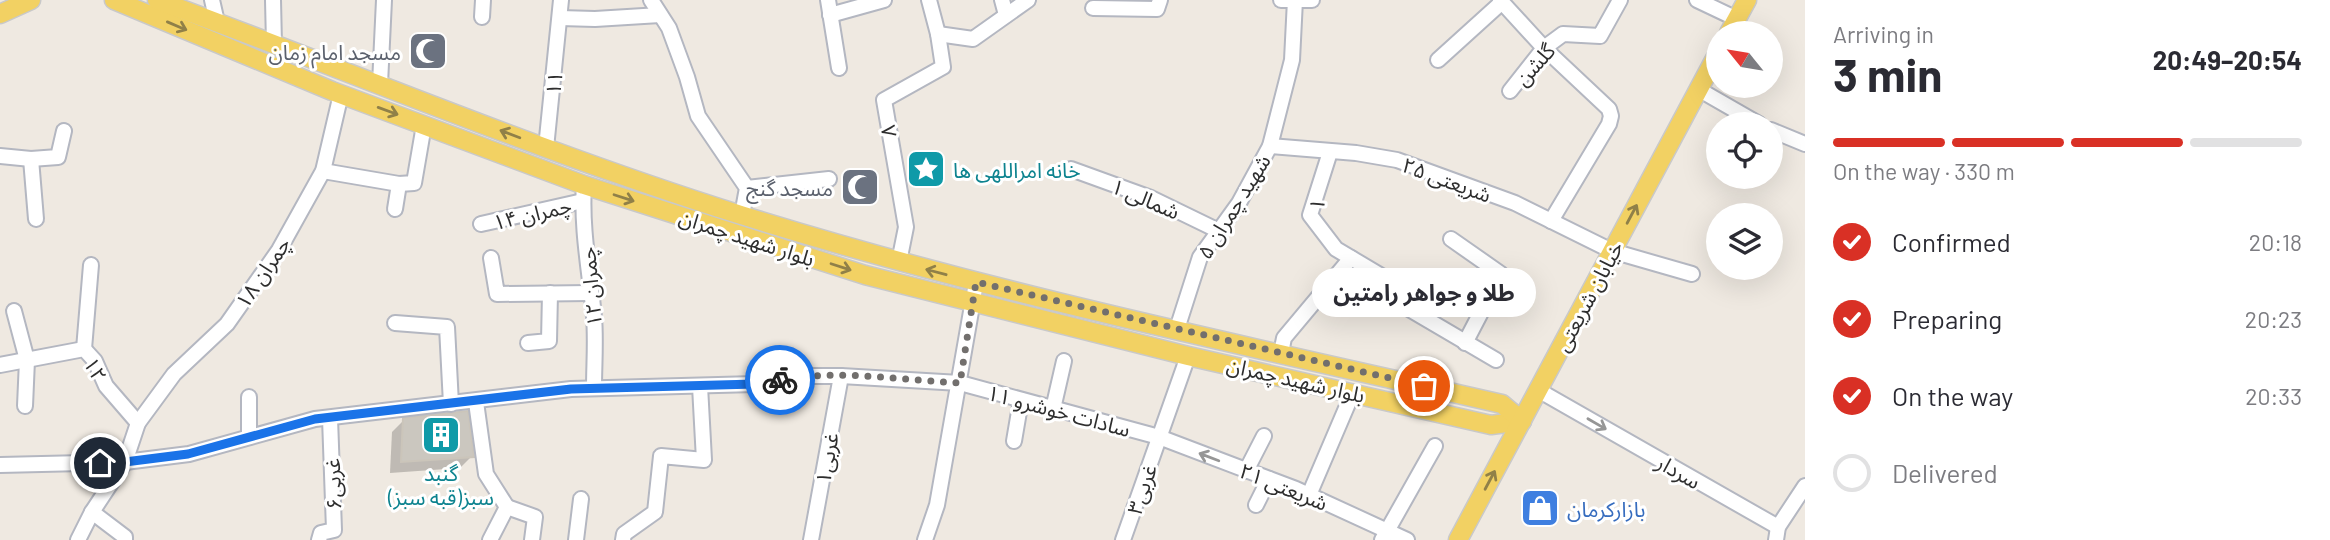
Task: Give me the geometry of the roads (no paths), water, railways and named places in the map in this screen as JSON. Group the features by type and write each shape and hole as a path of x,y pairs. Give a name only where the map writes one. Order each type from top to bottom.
{"main road":[{"path":"0,13 31,0"},
{"name":"بلوار شهید چمران","path":"114,0 341,94 424,124 583,193 864,275 1188,356 1491,425 1522,421"},
{"name":"بلوار شهید چمران","path":"158,0 591,166 742,215 976,282 1502,404 1522,421"},
{"path":"1736,21 1747,0"},
{"name":"خیابان شریعتی","path":"1458,540 1706,74"},
{"path":"583,193 591,166"},
{"path":"1346,368 1346,390"}],"street":[{"path":"212,0 216,22"},
{"path":"273,0 274,44"},
{"path":"380,84 384,0"},
{"path":"482,16 483,0"},
{"name":"۱۱","path":"546,148 561,0"},
{"path":"651,0 669,28 698,116 747,188 742,215"},
{"path":"839,68 829,7 884,0"},
{"path":"929,0 938,34 973,39 1004,7 1028,0"},
{"path":"1093,8 1157,9 1160,0"},
{"path":"1291,1 1312,0"},
{"name":"گلشن","path":"1510,91 1544,48 1563,34 1600,36 1620,0"},
{"path":"1697,0 1726,21"},
{"name":"شهید چمران ۵","path":"1177,329 1200,257 1239,203 1270,146 1292,60 1291,1"},
{"path":"1438,60 1501,1 1544,48 1609,108 1609,124 1551,221"},
{"path":"560,18 660,15"},
{"name":"۷","path":"899,262 906,227 884,100 943,67 938,34"},
{"path":"1698,89 1738,112"},
{"name":"چمران ۱۸","path":"138,423 174,374 227,324 279,250 323,171 341,94"},
{"path":"395,209 406,184 424,124"},
{"path":"0,156 31,159 58,157 64,131"},
{"path":"1783,135 1805,144"},
{"name":"شریعتی ۲۵","path":"1270,146 1356,153 1397,160 1515,203 1612,251 1692,274"},
{"name":"۱","path":"1330,152 1310,215 1336,249 1351,258"},
{"path":"31,159 36,219"},
{"name":"شمالی ۱","path":"1071,169 1151,198 1219,231"},
{"path":"323,171 406,184"},
{"path":"747,188 829,179"},
{"name":"چمران ۱۴","path":"481,224 583,193"},
{"name":"چمران ۱۲","path":"583,193 594,317 594,388"},
{"path":"1451,239 1501,274 1465,343"},
{"path":"491,258 497,294 590,293"},
{"path":"1281,353 1284,338 1351,258 1405,290 1404,306 1496,360"},
{"path":"84,349 91,265"},
{"path":"925,540 937,505 976,282"},
{"path":"528,343 549,341 550,293"},
{"path":"14,311 27,359 25,407"},
{"path":"395,323 447,327 451,404"},
{"name":"۱۲","path":"0,365 84,349 95,361 106,387 138,423"},
{"name":"غربی۳","path":"1123,540 1188,356"},
{"path":"1053,409 1064,361"},
{"name":"سادات خوشرو ۱۱","path":"0,465 125,462 188,454 315,419 571,389 755,384 799,376 960,383 1159,438"},
{"name":"غربی۱","path":"811,540 841,376"},
{"path":"623,540 624,534 655,512 661,456 705,460 700,386"},
{"path":"1309,495 1346,390"},
{"name":"سردار","path":"1538,390 1777,533 1805,486"},
{"path":"249,397 249,437"},
{"path":"1014,442 1021,400"},
{"path":"476,402 486,474 507,508 535,517 532,540"},
{"name":"غربی۶","path":"319,540 321,533 334,530 330,418"},
{"path":"78,540 92,512 125,462 138,423"},
{"path":"1246,471 1264,436"},
{"name":"شریعتی ۲۱","path":"1159,438 1309,495 1385,535 1407,540"},
{"path":"1385,535 1435,446"},
{"path":"1256,505 1269,479"},
{"path":"576,540 581,499"},
{"path":"490,540 507,508"},
{"path":"92,512 125,537 125,540"}],"place":[{"name":"مسجد امام زمان","path":"428,51"},
{"name":"خانه امراللهی ها","path":"926,169"},
{"name":"مسجد گنج","path":"860,187"},
{"name":"طلا و جواهر رامتین","path":"1424,386"},
{"name":"گنبد سبز(قبه سبز)","path":"441,435"},
{"name":"بازارکرمان","path":"1540,508"}]}
